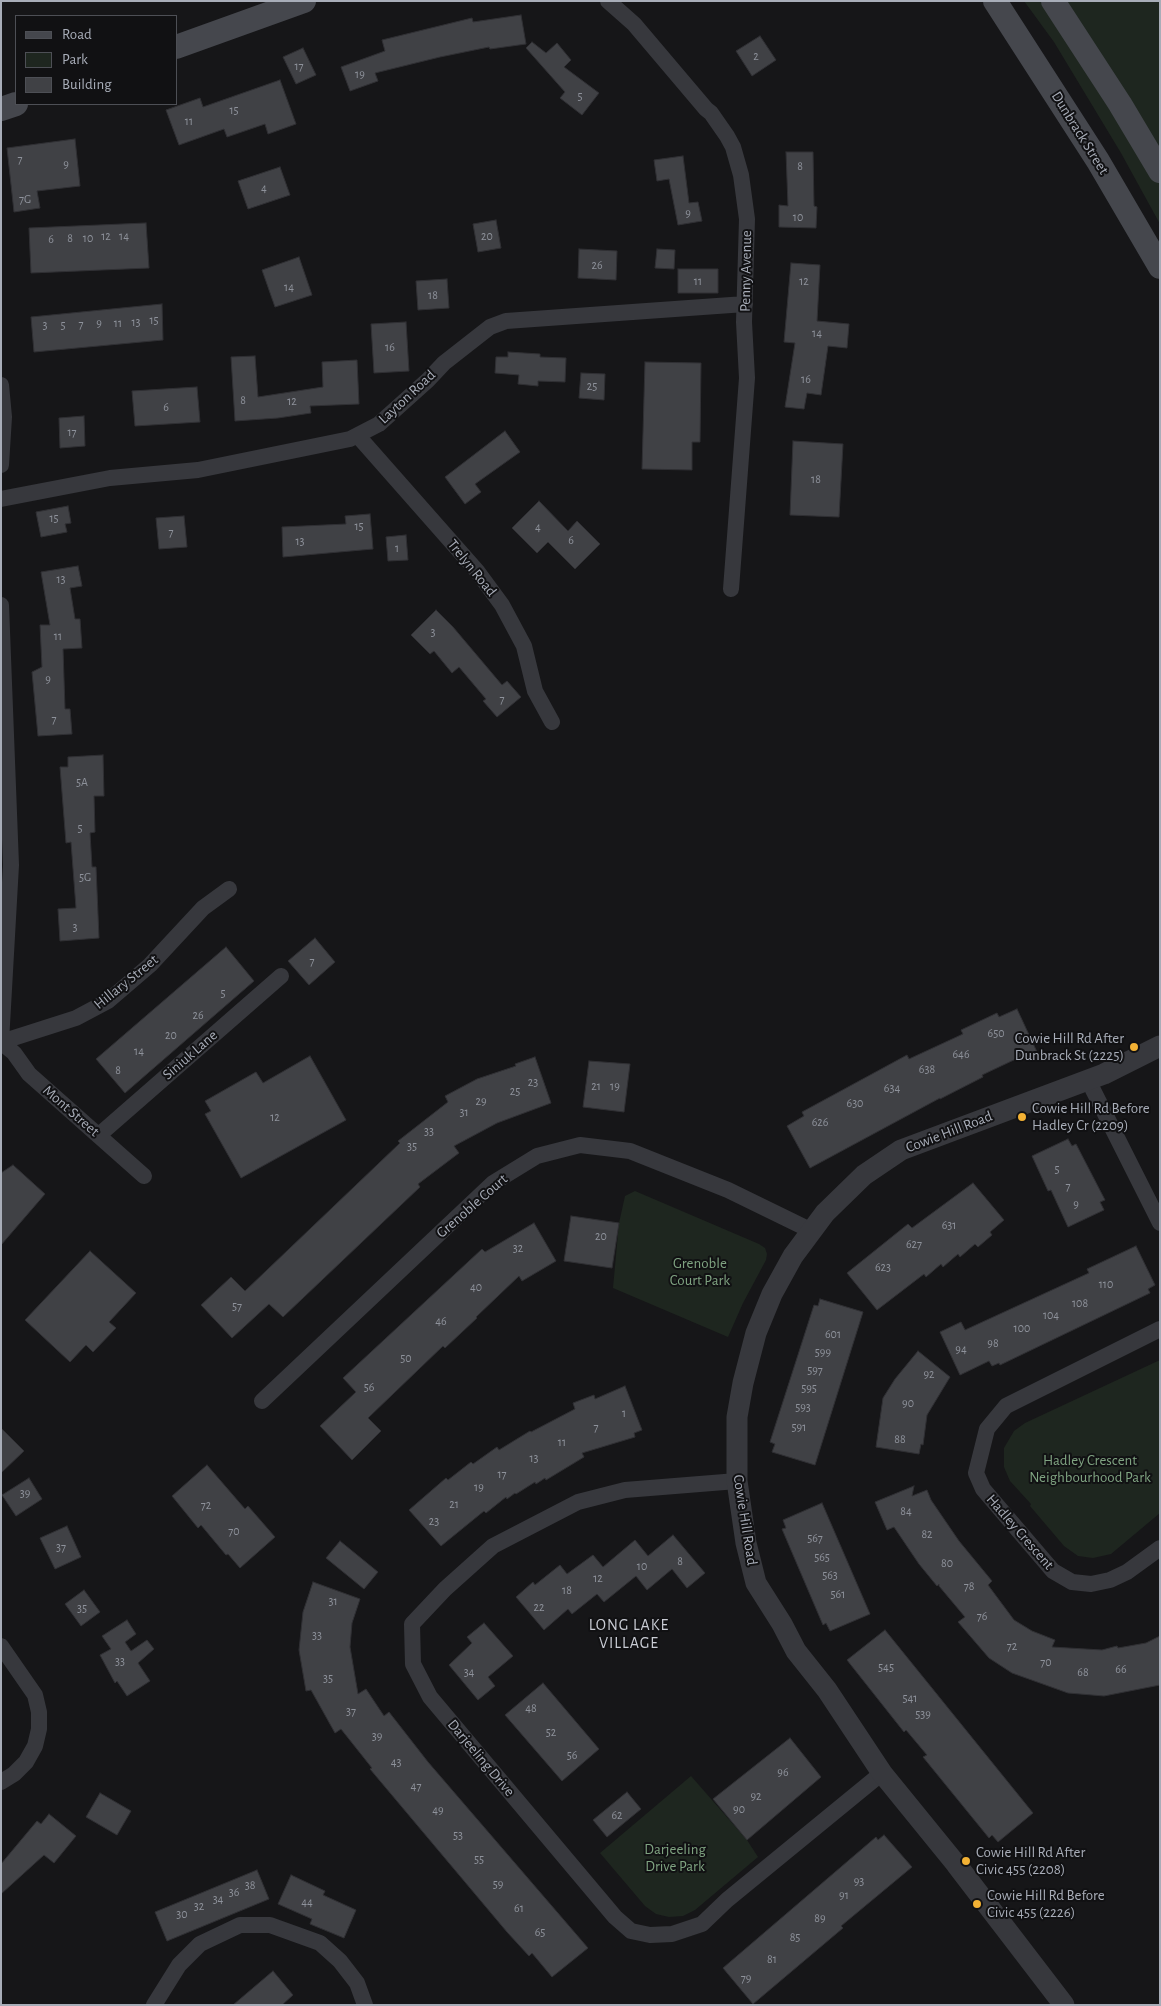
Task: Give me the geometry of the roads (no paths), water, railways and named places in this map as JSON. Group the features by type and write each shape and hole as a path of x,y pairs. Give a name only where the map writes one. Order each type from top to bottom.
{"main road":[{"path":"178,46 304,1"},
{"name":"Dunbrack Street","path":"995,1 1098,161 1160,267"},
{"path":"1053,1 1160,171"},
{"path":"1,109 15,104"}],"street":[{"name":"Penny Avenue","path":"608,1 634,24 711,113 732,146 741,175 747,218 745,304 747,378 731,589"},
{"name":"Layton Road","path":"1,499 110,478 198,470 324,445 358,436 379,424 471,340 490,327 506,321 745,304"},
{"path":"1,385 4,417 1,464"},
{"name":"Trelyn Road","path":"358,436 477,571 502,605 524,646 535,691 552,722"},
{"path":"1,605 11,865 1,1042"},
{"name":"Hillary Street","path":"1,1042 76,1018 108,1001 150,964 203,908 229,889"},
{"name":"Siniuk Lane","path":"99,1135 282,976"},
{"name":"Mont Street","path":"1,1042 14,1054 29,1074 144,1176"},
{"name":"Cowie Hill Road","path":"1064,2005 956,1864 877,1776 827,1690 796,1651 782,1624 756,1583 746,1543 736,1481 737,1417 743,1383 756,1333 772,1294 793,1256 825,1213 864,1175 901,1150 1104,1074 1160,1046"},
{"path":"1088,1080 1160,1223"},
{"name":"Grenoble Court","path":"262,1401 493,1183 537,1156 580,1145 630,1151 728,1190 812,1230"},
{"name":"Hadley Crescent","path":"1160,1329 1006,1406 987,1429 976,1473 983,1489 1053,1571 1072,1582 1091,1584 1110,1580 1127,1572 1160,1548"},
{"name":"Darjeeling Drive","path":"736,1481 625,1490 578,1502 493,1546 445,1589 412,1624 413,1664 430,1697 615,1917 631,1931 650,1935 672,1934 702,1924 727,1900 877,1776"},
{"path":"1,1646 35,1695 39,1712 40,1730 35,1746 26,1762 14,1774 1,1782"},
{"path":"154,2005 179,1965 200,1944 240,1925 270,1925 320,1943 340,1961 357,1983 365,2005"}],"place":[{"name":"Cowie Hill Rd After Dunbrack St (2225)","path":"1134,1047"},
{"name":"Cowie Hill Rd Before Hadley Cr (2209)","path":"1022,1117"},
{"name":"Cowie Hill Rd After Civic 455 (2208)","path":"966,1861"},
{"name":"Cowie Hill Rd Before Civic 455 (2226)","path":"977,1904"}],"district":[{"name":"LONG LAKE VILLAGE","path":"629,1634"}],"park label":[{"name":"Grenoble Court Park","path":"700,1272"},
{"name":"Hadley Crescent Neighbourhood Park","path":"1090,1468"},
{"name":"Darjeeling Drive Park","path":"675,1858"}]}
